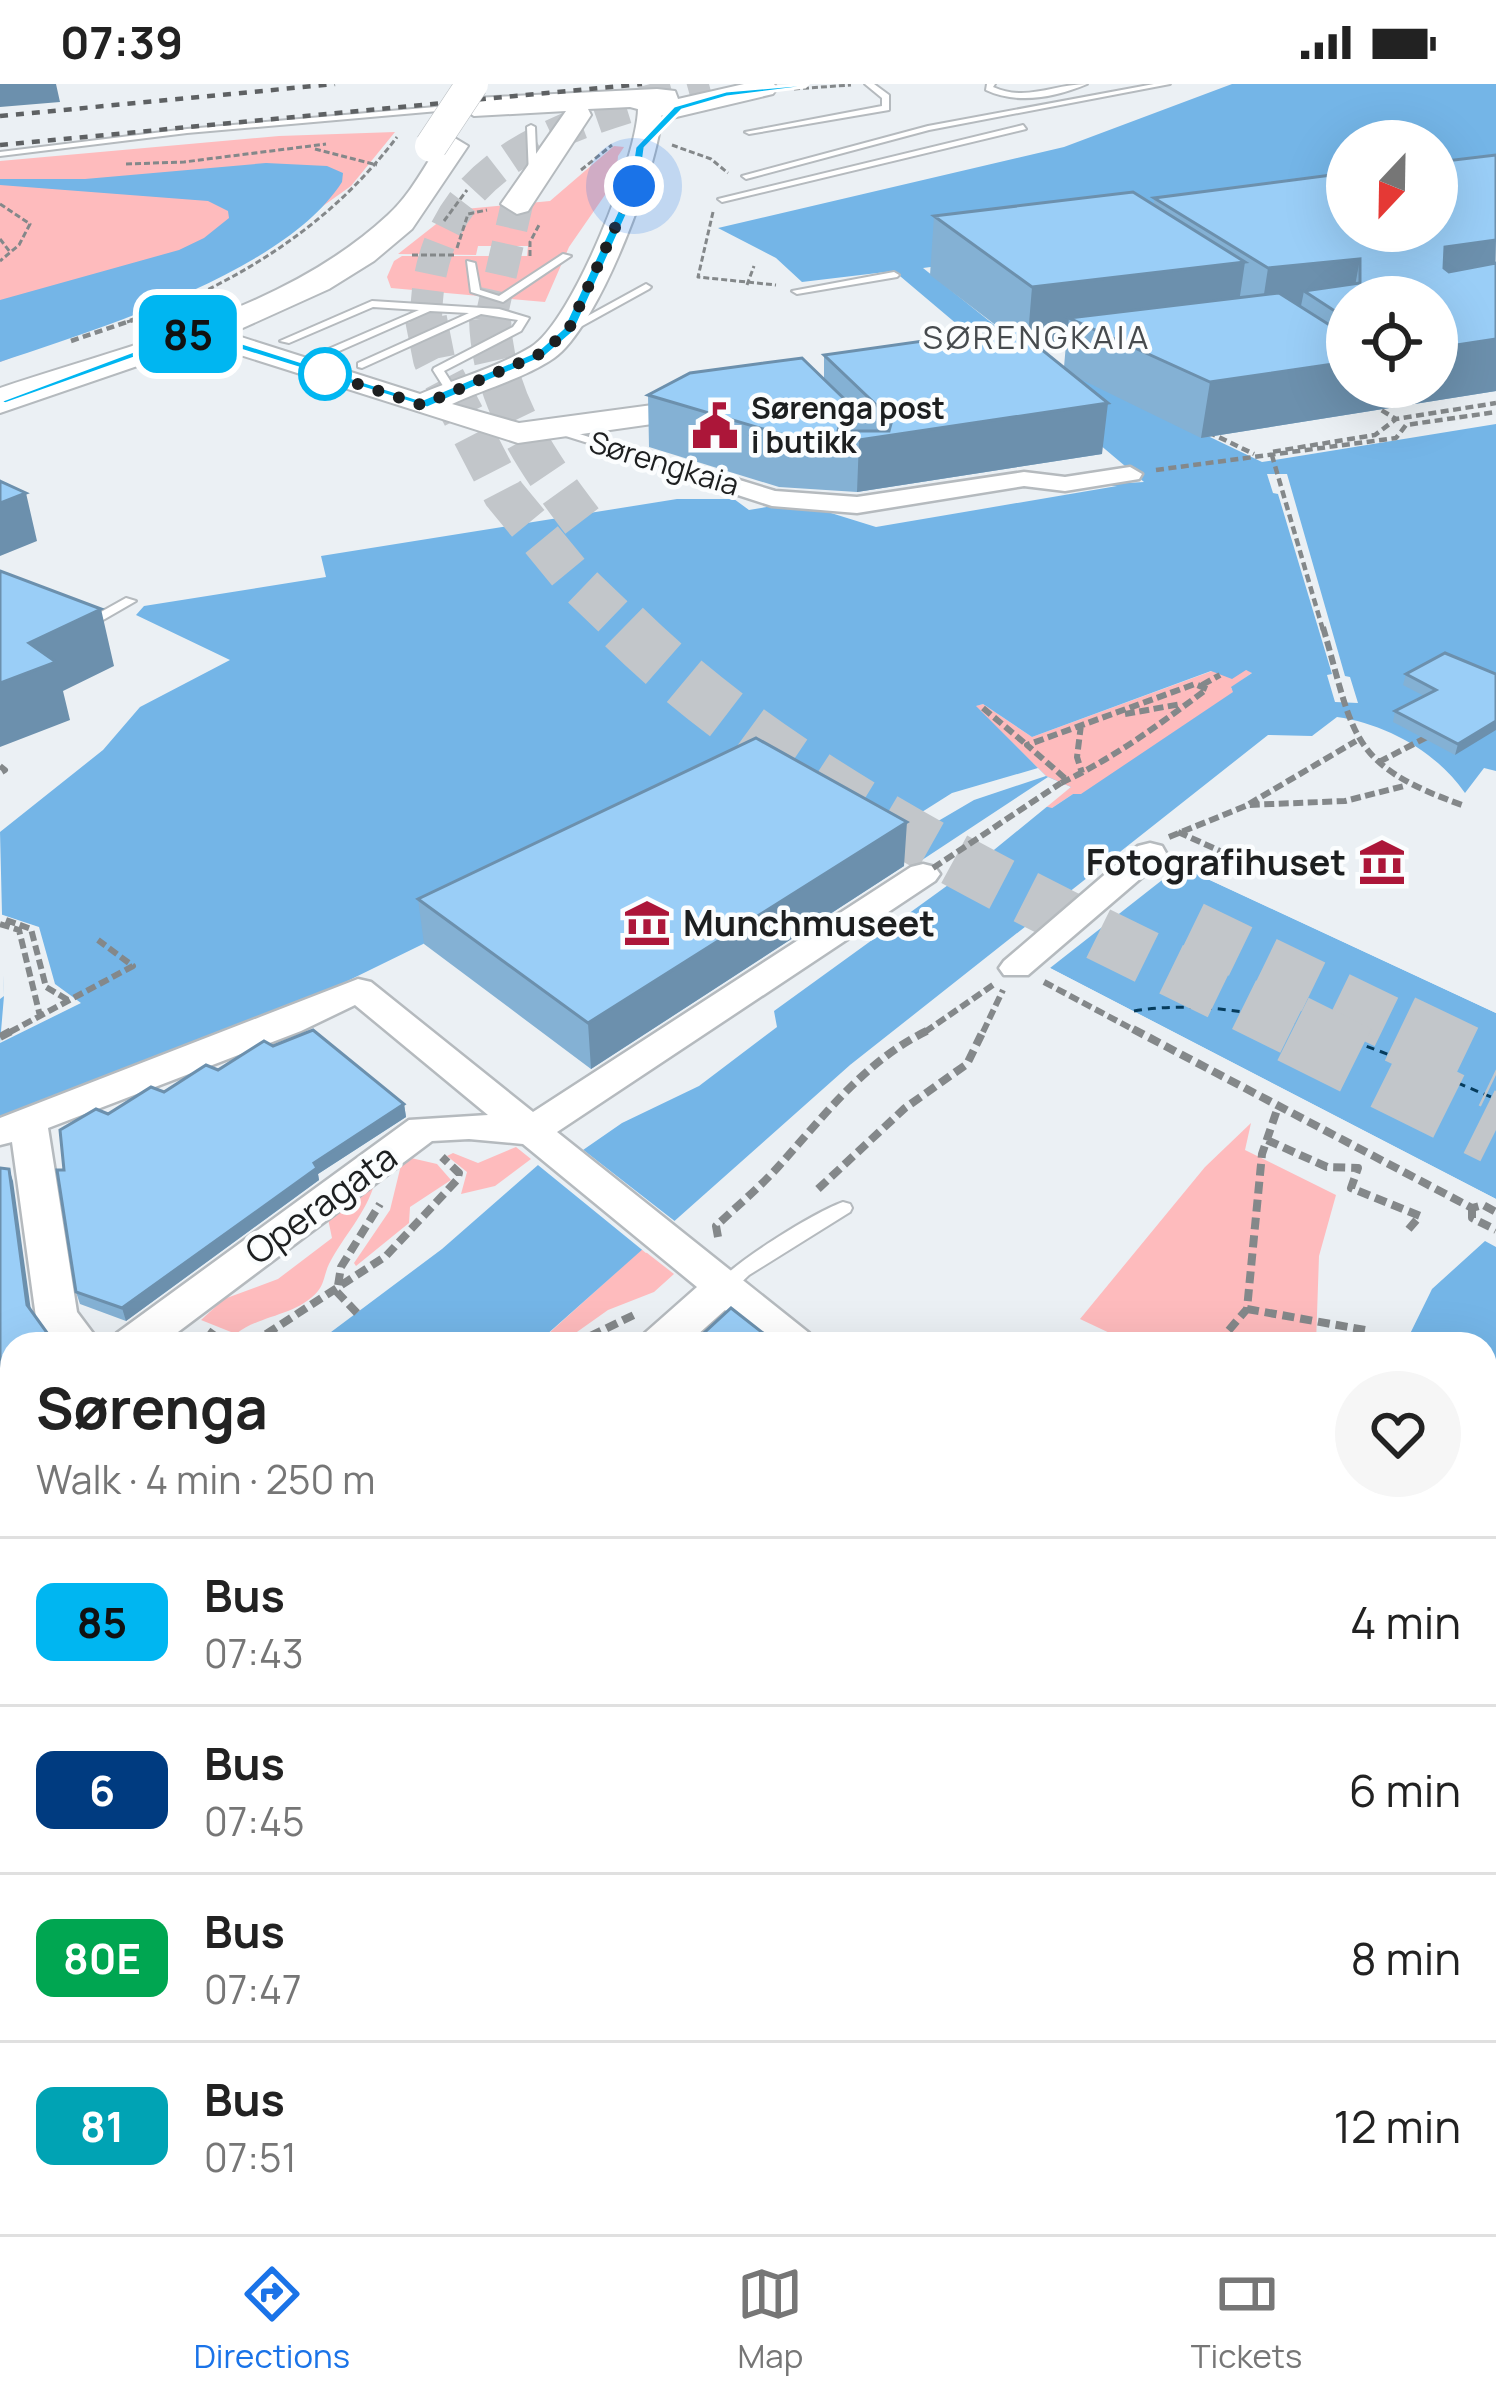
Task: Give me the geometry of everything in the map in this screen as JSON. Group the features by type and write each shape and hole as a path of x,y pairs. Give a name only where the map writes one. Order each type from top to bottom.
{"highway":[{"path":"446,123 580,109 659,115 763,88 802,86"},
{"path":"522,186 580,109"},
{"path":"522,186 534,117"},
{"path":"180,315 289,296 349,265 406,216 446,123"},
{"path":"0,379 283,275 358,229 403,187 446,123"},
{"path":"522,186 555,172 601,138"},
{"path":"0,401 260,274"}],"street":[{"path":"431,401 542,353 569,329 634,186 640,147 659,115"},
{"name":"Sørengkaia","path":"180,315 512,433 755,400"},
{"name":"Sørengkaia","path":"710,478 772,498 857,506 1024,479 1065,484 1130,474"},
{"path":"1016,968 1163,842"},
{"path":"530,1132 928,871"},
{"path":"70,1332 57,1317 14,1127 287,1023 358,990 779,1332"},
{"name":"Operagata","path":"149,1332 422,1129 469,1126 530,1132"},
{"path":"654,1326 709,1276"}],"lane":[{"path":"749,133 886,108 886,97 868,84"},
{"path":"991,84 989,88 997,93 1023,96 1083,84"},
{"path":"746,176 889,137 1166,84"},
{"path":"393,113 446,123"},
{"path":"0,154 393,113 446,123"},
{"path":"722,199 1023,127"},
{"path":"889,137 939,156"},
{"path":"495,265 471,265 476,292 500,300 566,256"},
{"path":"796,291 894,275"},
{"path":"569,329 646,287"},
{"path":"285,341 372,304 516,315 524,322 438,370 451,390 431,401"},
{"path":"330,352 431,308"},
{"path":"362,365 482,311"},
{"name":"Sørengkaia","path":"557,430 710,478"},
{"path":"98,617 130,601"},
{"path":"709,1276 742,1270 843,1208"}],"path":[{"path":"802,86 858,84"},
{"path":"659,115 675,147 719,164 731,178"},
{"path":"308,146 446,123"},
{"path":"124,323 180,315 303,235 446,123"},
{"path":"118,163 184,162 335,143"},
{"path":"0,204 31,224 0,261"},
{"path":"713,211 707,254 696,273 747,285 788,284 796,291"},
{"path":"451,214 468,214"},
{"path":"0,239 10,246 10,253"},
{"path":"398,254 459,255 471,265"},
{"path":"747,285 754,266"},
{"path":"1271,456 1375,434 1396,419 1496,403"},
{"path":"1379,408 1396,419"},
{"path":"1130,474 1396,439 1406,425 1496,412"},
{"path":"1196,427 1255,454"},
{"path":"1271,456 1356,741 1405,785 1465,806"},
{"path":"1201,686 1220,675"},
{"path":"928,871 1207,688 1195,684 1028,745"},
{"path":"1112,716 1188,703"},
{"path":"983,708 1064,781"},
{"path":"1081,725 1076,744 1077,767 1082,773"},
{"path":"1379,762 1432,734"},
{"path":"1163,842 1248,805 1356,741"},
{"path":"1248,805 1345,801 1405,785"},
{"path":"1163,842 1228,856 1222,860"},
{"path":"3,922 31,929 46,987 70,999"},
{"path":"3,922 19,930 40,1016"},
{"path":"0,1036 133,966 98,940"},
{"path":"1016,968 1472,1208 1483,1205 1496,1212"},
{"path":"800,1201 836,1175 854,1150 904,1108 967,1064 1016,968"},
{"path":"709,1276 721,1258 716,1226 776,1168 830,1103 910,1038 942,1024 1016,968"},
{"path":"1227,1332 1247,1309 1255,1214 1267,1140 1278,1107"},
{"path":"1267,1140 1327,1167 1358,1168 1351,1188 1420,1216 1407,1231"},
{"path":"270,1332 379,1265 415,1232 424,1215 456,1184 459,1173 448,1165"},
{"path":"1472,1208 1472,1218 1496,1230"},
{"path":"337,1292 357,1313"},
{"path":"1247,1309 1365,1330"}],"shaded area":[{"path":"395,132 351,186 243,263 172,298 0,362 0,161 279,136"},
{"path":"614,146 624,147 618,156 616,179 569,247 545,302 391,288 387,277 394,261 402,256 527,256 528,246 478,246 476,255 398,254 454,210 550,201"},
{"path":"1212,671 1253,672 1231,688 1234,692 1081,795 1073,794 1052,808 1042,807 1070,787 1046,776 975,706 983,704 1032,737"},
{"path":"1251,1123 1245,1150 1336,1195 1319,1256 1316,1332 1108,1332 1080,1319 1205,1167"},
{"path":"516,1147 531,1159 495,1186 461,1194 467,1172 447,1156 453,1153 478,1163"},
{"path":"411,1158 437,1164 451,1180 410,1207 409,1223 356,1266 390,1210 402,1161"},
{"path":"375,1182 320,1288 309,1299 240,1332 201,1320 224,1299 278,1279 332,1238 327,1214"},
{"path":"642,1249 674,1274 654,1292 608,1310 577,1332 550,1332"}],"water":[{"path":"1232,84 1496,84 1496,192 1458,197 1458,120 1326,120 1326,215 923,268 1048,368 1064,367 1262,462 1496,424 1496,771 1484,768 1465,793 1440,765 1409,742 1374,726 1337,717 1312,736 1268,735 850,1065 550,1332 331,1332 442,1249 538,1165 583,1150 622,1123 699,1086 777,1027 774,1011 955,880 884,836 756,781 237,1035 0,1126 0,999 4,996 0,832 103,750 140,707 230,660 136,615 144,606 326,577 321,556 677,499 734,499 749,510 791,503 1144,482 894,271 802,282 776,258 718,228 1064,147","holes":["1246,670 1252,673 1231,687 1233,692 1081,794 1052,808 1044,806 1071,787 1046,776 976,706 983,704 1032,737 1211,671 1232,679"]},
{"path":"266,163 327,166 343,173 342,182 315,214 278,244 234,270 136,314 0,362 0,300 179,250 229,218 228,211 208,201 0,185 0,179 85,179"},
{"path":"1180,866 1496,1013 1496,1199 1050,968"},
{"path":"1485,1241 1496,1247 1496,1332 1411,1332 1432,1289"}],"pier":[{"path":"1267,474 1287,474 1345,676 1350,677 1358,703 1335,702 1327,675 1332,674 1278,494 1273,493"},
{"path":"1024,483 1117,486 876,527 802,504"},
{"path":"1038,768 1046,776 974,800 899,844 884,836 952,793"},
{"path":"1048,777 1071,787 956,881 943,880 916,864"},
{"path":"1182,860 1496,1006 1496,1013 1173,863"},
{"path":"0,914 39,927 55,984 81,1003 0,1043 4,996"},
{"path":"1050,968 1496,1199 1496,1205 1048,974"},
{"path":"577,1145 681,1226 646,1253 533,1161"}],"building":[{"path":"1496,155 1496,240 1458,245 1458,160"},
{"path":"1326,176 1326,252 1445,252 1444,268 1449,272 1496,263 1496,339 1458,345 1458,276 1360,276 1360,259 1268,268 1154,198"},
{"path":"1133,192 1245,262 1032,287 934,216"},
{"path":"1326,288 1326,305 1304,291"},
{"path":"1279,293 1326,323 1326,365 1210,382 1069,318"},
{"path":"1015,328 1108,403 859,440 780,434 648,395 690,373 802,358 864,418 841,420 838,431 889,431 892,420 824,355"},
{"path":"0,481 26,493 0,503"},
{"path":"0,571 101,609 29,643 56,662 0,683"},
{"path":"1445,653 1496,674 1496,721 1458,744 1395,711 1436,690 1406,674"},
{"name":"Munchmuseet","path":"756,738 907,822 588,1023 418,899"},
{"path":"313,1030 404,1104 314,1163 317,1168 122,1308 76,1292 57,1170 64,1170 60,1130 96,1109 108,1114 151,1087 164,1092 206,1065 218,1070 264,1041 273,1046"},
{"path":"0,1168 9,1169 27,1305 47,1332 0,1332"},
{"path":"731,1308 762,1332 705,1332"}],"ferry route":[{"path":"1134,1011 1181,1007 1274,1018 1365,1046 1496,1099"}],"tunnel":[{"path":"426,320 433,265 451,219 480,182 517,154 561,131 709,84"},
{"path":"490,321 517,204"},
{"path":"426,320 434,359 504,494 574,579 627,630"},
{"path":"490,321 508,401 533,451 582,521"},
{"path":"624,627 696,691 858,804 1034,901 1299,1032"},
{"path":"1192,928 1407,1032"},
{"path":"1293,1029 1496,1130"},
{"path":"1400,1029 1496,1075"}],"railway":[{"path":"0,116 335,84"},
{"path":"0,145 642,84"}],"bus line":[{"name":"85","path":"0,401 195,332 422,405 542,353 569,329 634,186 640,147 678,108 726,94 805,84"}],"place":[{"name":"Sørenga post i butikk","path":"715,426"},
{"name":"Fotografihuset","path":"1382,862"},
{"name":"Munchmuseet","path":"647,923"}],"district":[{"name":"SØRENGKAIA","path":"1037,337"}],"route":[{"path":"325,374 321,372 422,405 542,353 569,329 634,186"}]}
